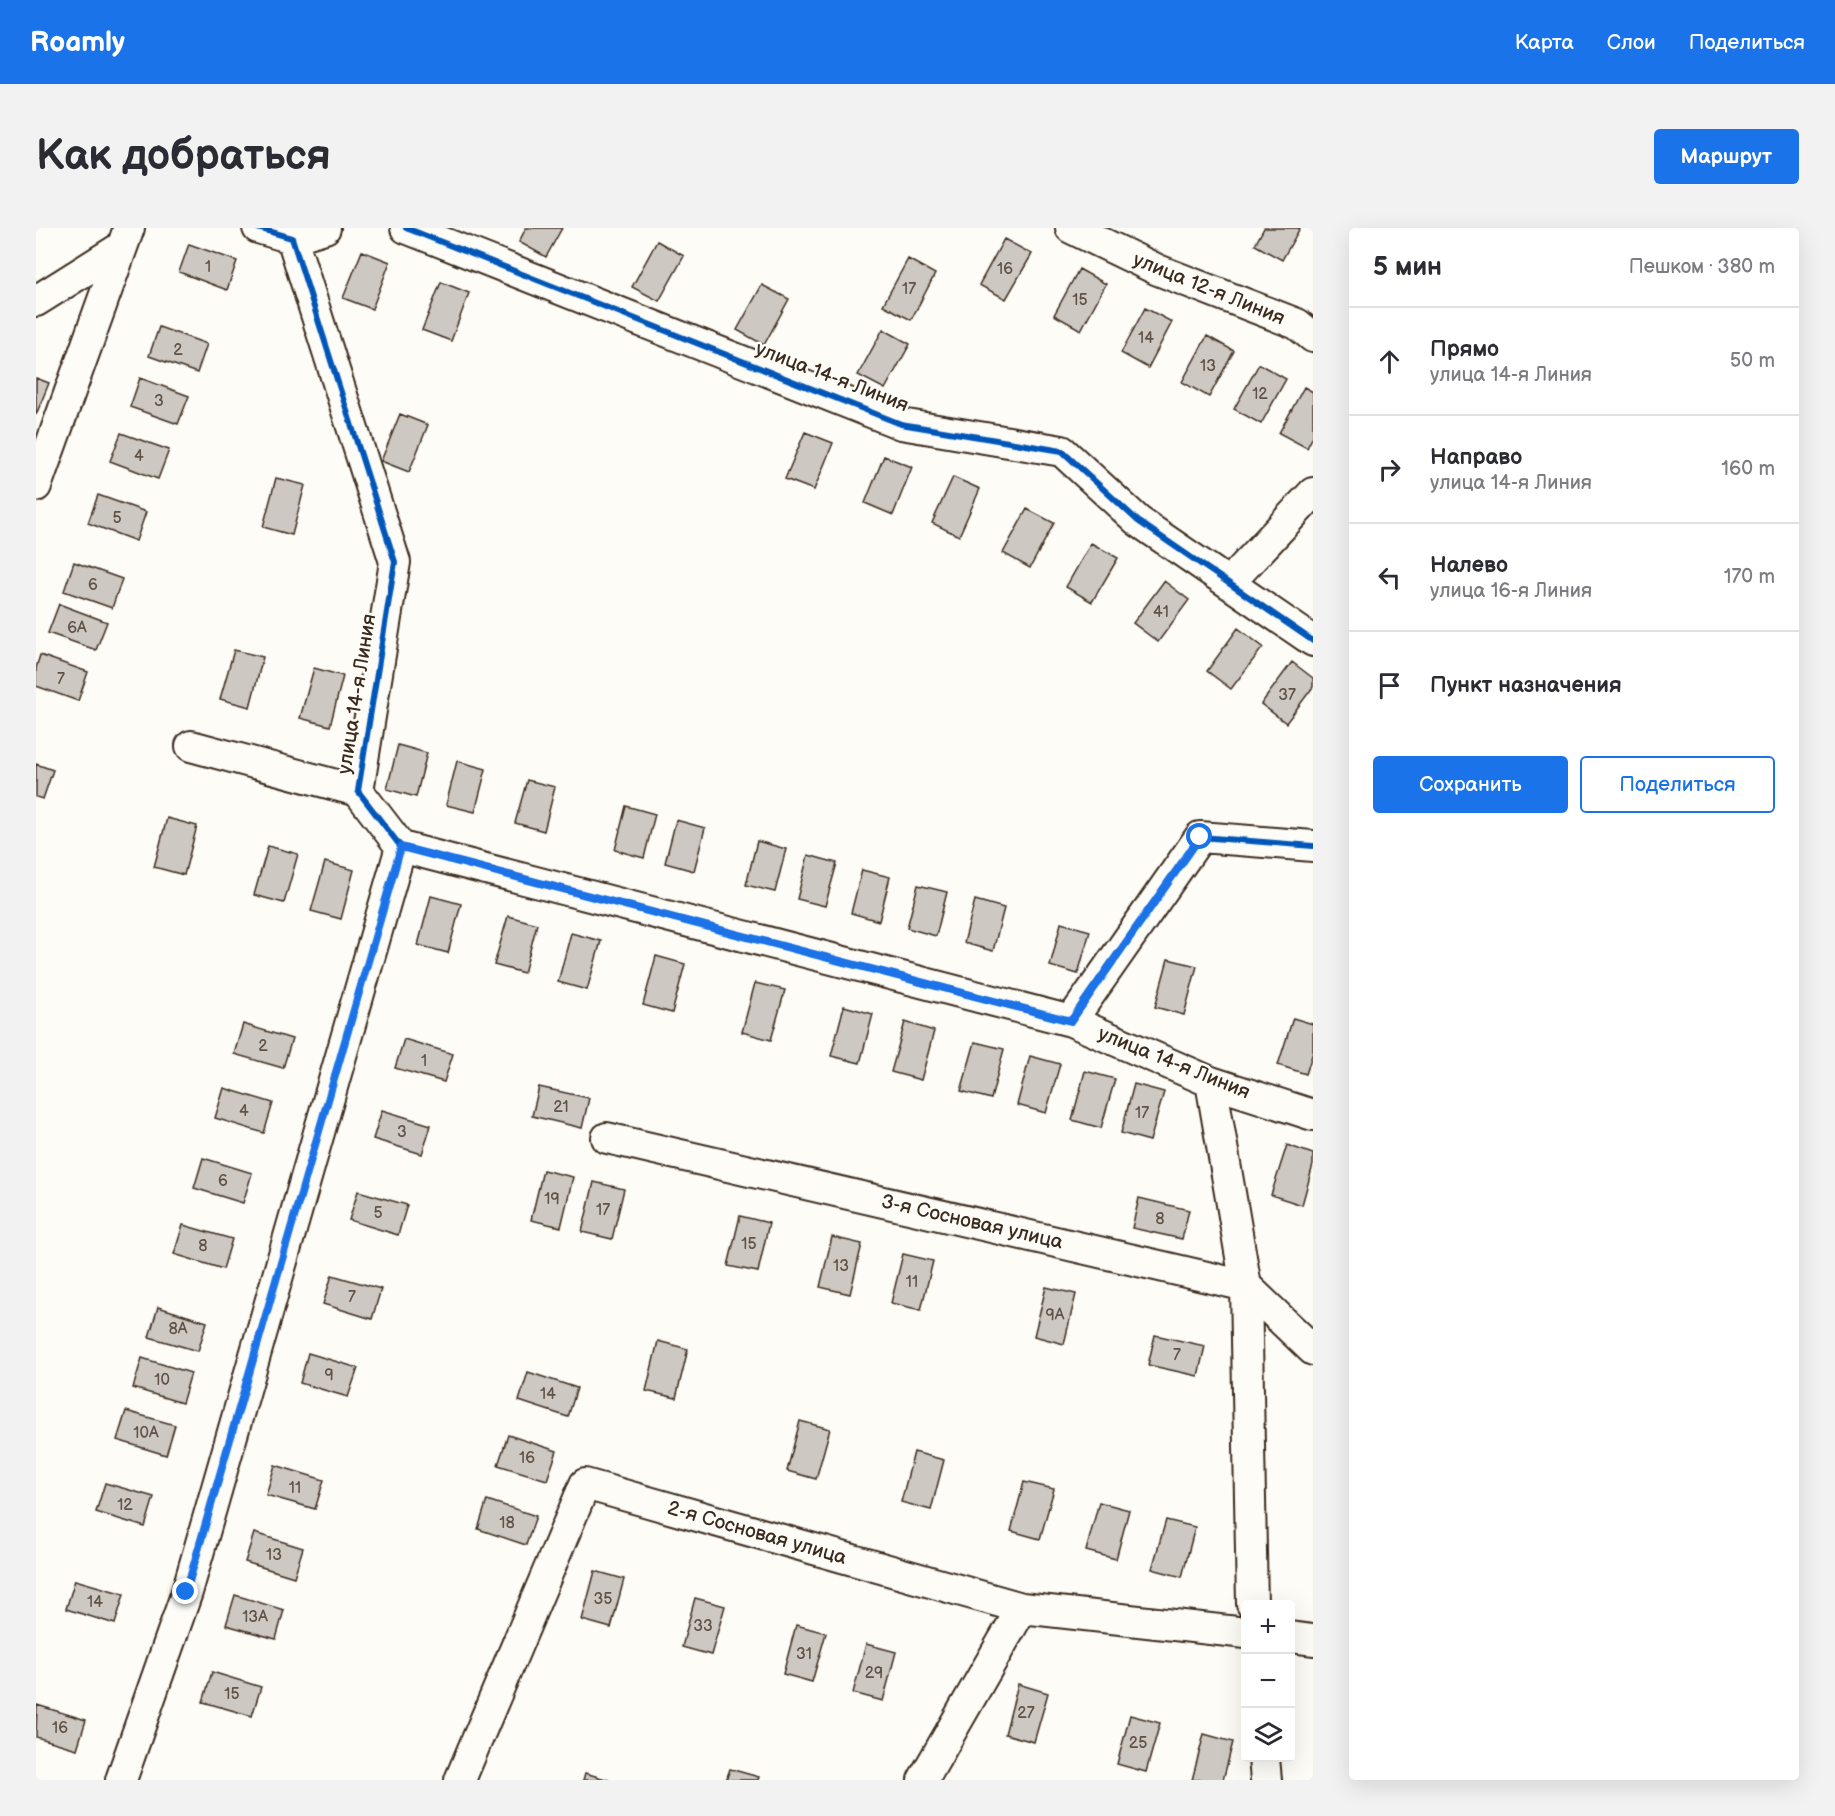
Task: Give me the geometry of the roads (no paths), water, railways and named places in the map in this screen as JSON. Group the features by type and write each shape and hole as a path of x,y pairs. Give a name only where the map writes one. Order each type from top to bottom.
{"street":[{"path":"258,228 292,238 325,228"},
{"name":"улица 14-я Линия","path":"406,228 901,423 1062,451 1138,521 1313,641"},
{"name":"улица 12-я Линия","path":"1071,228 1158,270 1297,324 1313,338"},
{"path":"36,301 126,238"},
{"path":"36,486 126,238"},
{"name":"улица 14-я Линия","path":"292,238 395,562 358,791"},
{"path":"1229,583 1313,493"},
{"name":"улица 14-я Линия","path":"191,746 358,791 401,847 1071,1021 1211,1082 1313,1115"},
{"name":"улица 14-я Линия","path":"1071,1021 1200,837 1313,846"},
{"path":"121,1780 186,1592 401,847"},
{"path":"1211,1082 1246,1286 1252,1600"},
{"name":"3-я Сосновая улица","path":"608,1138 1246,1286"},
{"path":"1246,1286 1313,1350"},
{"name":"2-я Сосновая улица","path":"460,1780 585,1485 1022,1608 1241,1633"},
{"path":"923,1780 1022,1608"},
{"path":"1295,1638 1313,1640"},
{"path":"1264,1762 1266,1780"}]}
